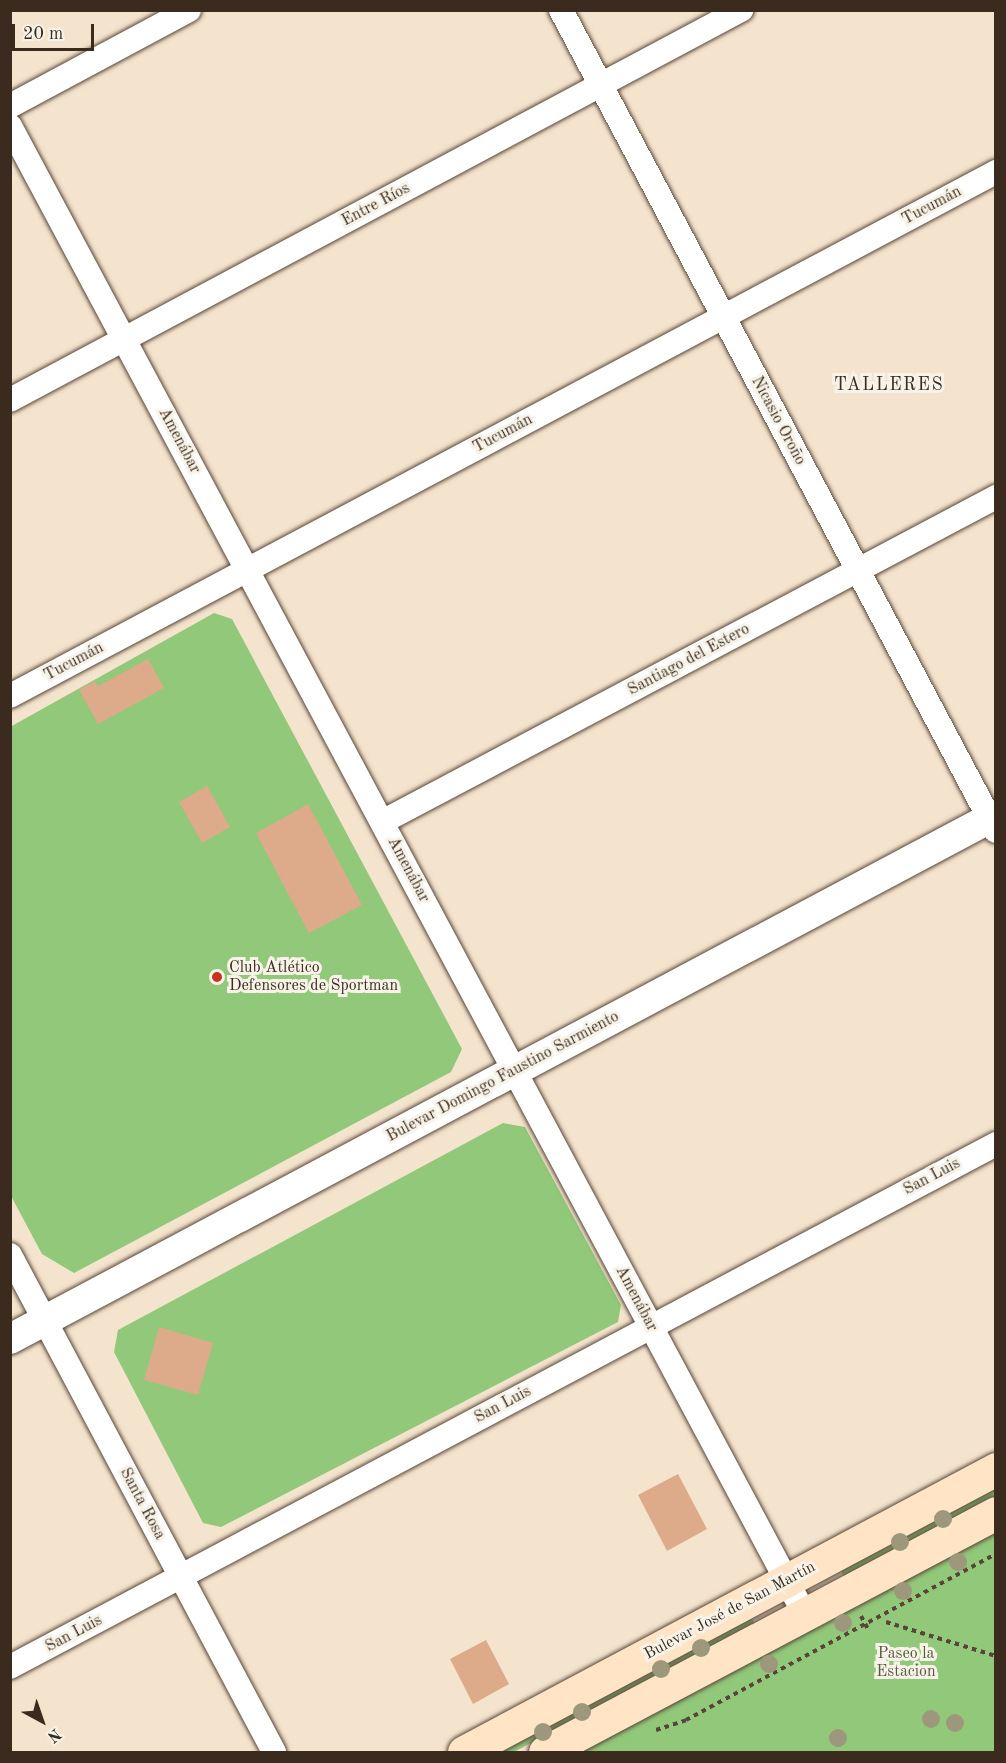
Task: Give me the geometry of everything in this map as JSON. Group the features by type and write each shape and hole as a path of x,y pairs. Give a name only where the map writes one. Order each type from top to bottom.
{"main road":[{"name":"Bulevar José de San Martín","path":"464,1752 996,1469"},
{"path":"545,1752 996,1513"}],"street":[{"path":"10,106 189,10"},
{"name":"Nicasio Oroño","path":"561,10 857,570 993,821"},
{"name":"Entre Ríos","path":"10,400 741,10"},
{"name":"Amenábar","path":"10,126 805,1615"},
{"name":"Tucumán","path":"10,696 996,172"},
{"name":"Santiago del Estero","path":"382,822 996,497"},
{"name":"Bulevar Domingo Faustino Sarmiento","path":"10,1339 514,1071 993,821"},
{"name":"San Luis","path":"10,1667 996,1144"},
{"name":"Santa Rosa","path":"10,1255 274,1752"}],"path":[{"path":"649,1732 686,1720 996,1554"},
{"path":"886,1622 996,1656"}],"green space":[{"name":"Club Atlético Defensores de Sportman","path":"214,613 232,619 462,1049 451,1072 74,1273 42,1254 11,1196 10,727"},
{"path":"503,1123 525,1127 621,1305 618,1322 221,1527 203,1523 114,1352 118,1330"},
{"path":"995,1487 995,1496 844,1577 840,1569"},
{"name":"Paseo la Estacion","path":"995,1513 995,1752 545,1752"},
{"path":"751,1617 755,1624 514,1752 497,1752"}],"building":[{"path":"148,659 164,688 98,724 79,690 95,681 98,686"},
{"path":"207,786 230,827 202,843 179,802"},
{"path":"308,804 362,905 309,933 256,833"},
{"path":"159,1327 213,1343 198,1395 144,1380"},
{"path":"678,1474 707,1529 667,1551 638,1495"},
{"path":"486,1640 509,1684 473,1704 450,1659"}],"place":[{"name":"Club Atlético Defensores de Sportman","path":"217,977"}],"district":[{"name":"TALLERES","path":"889,385"}]}
